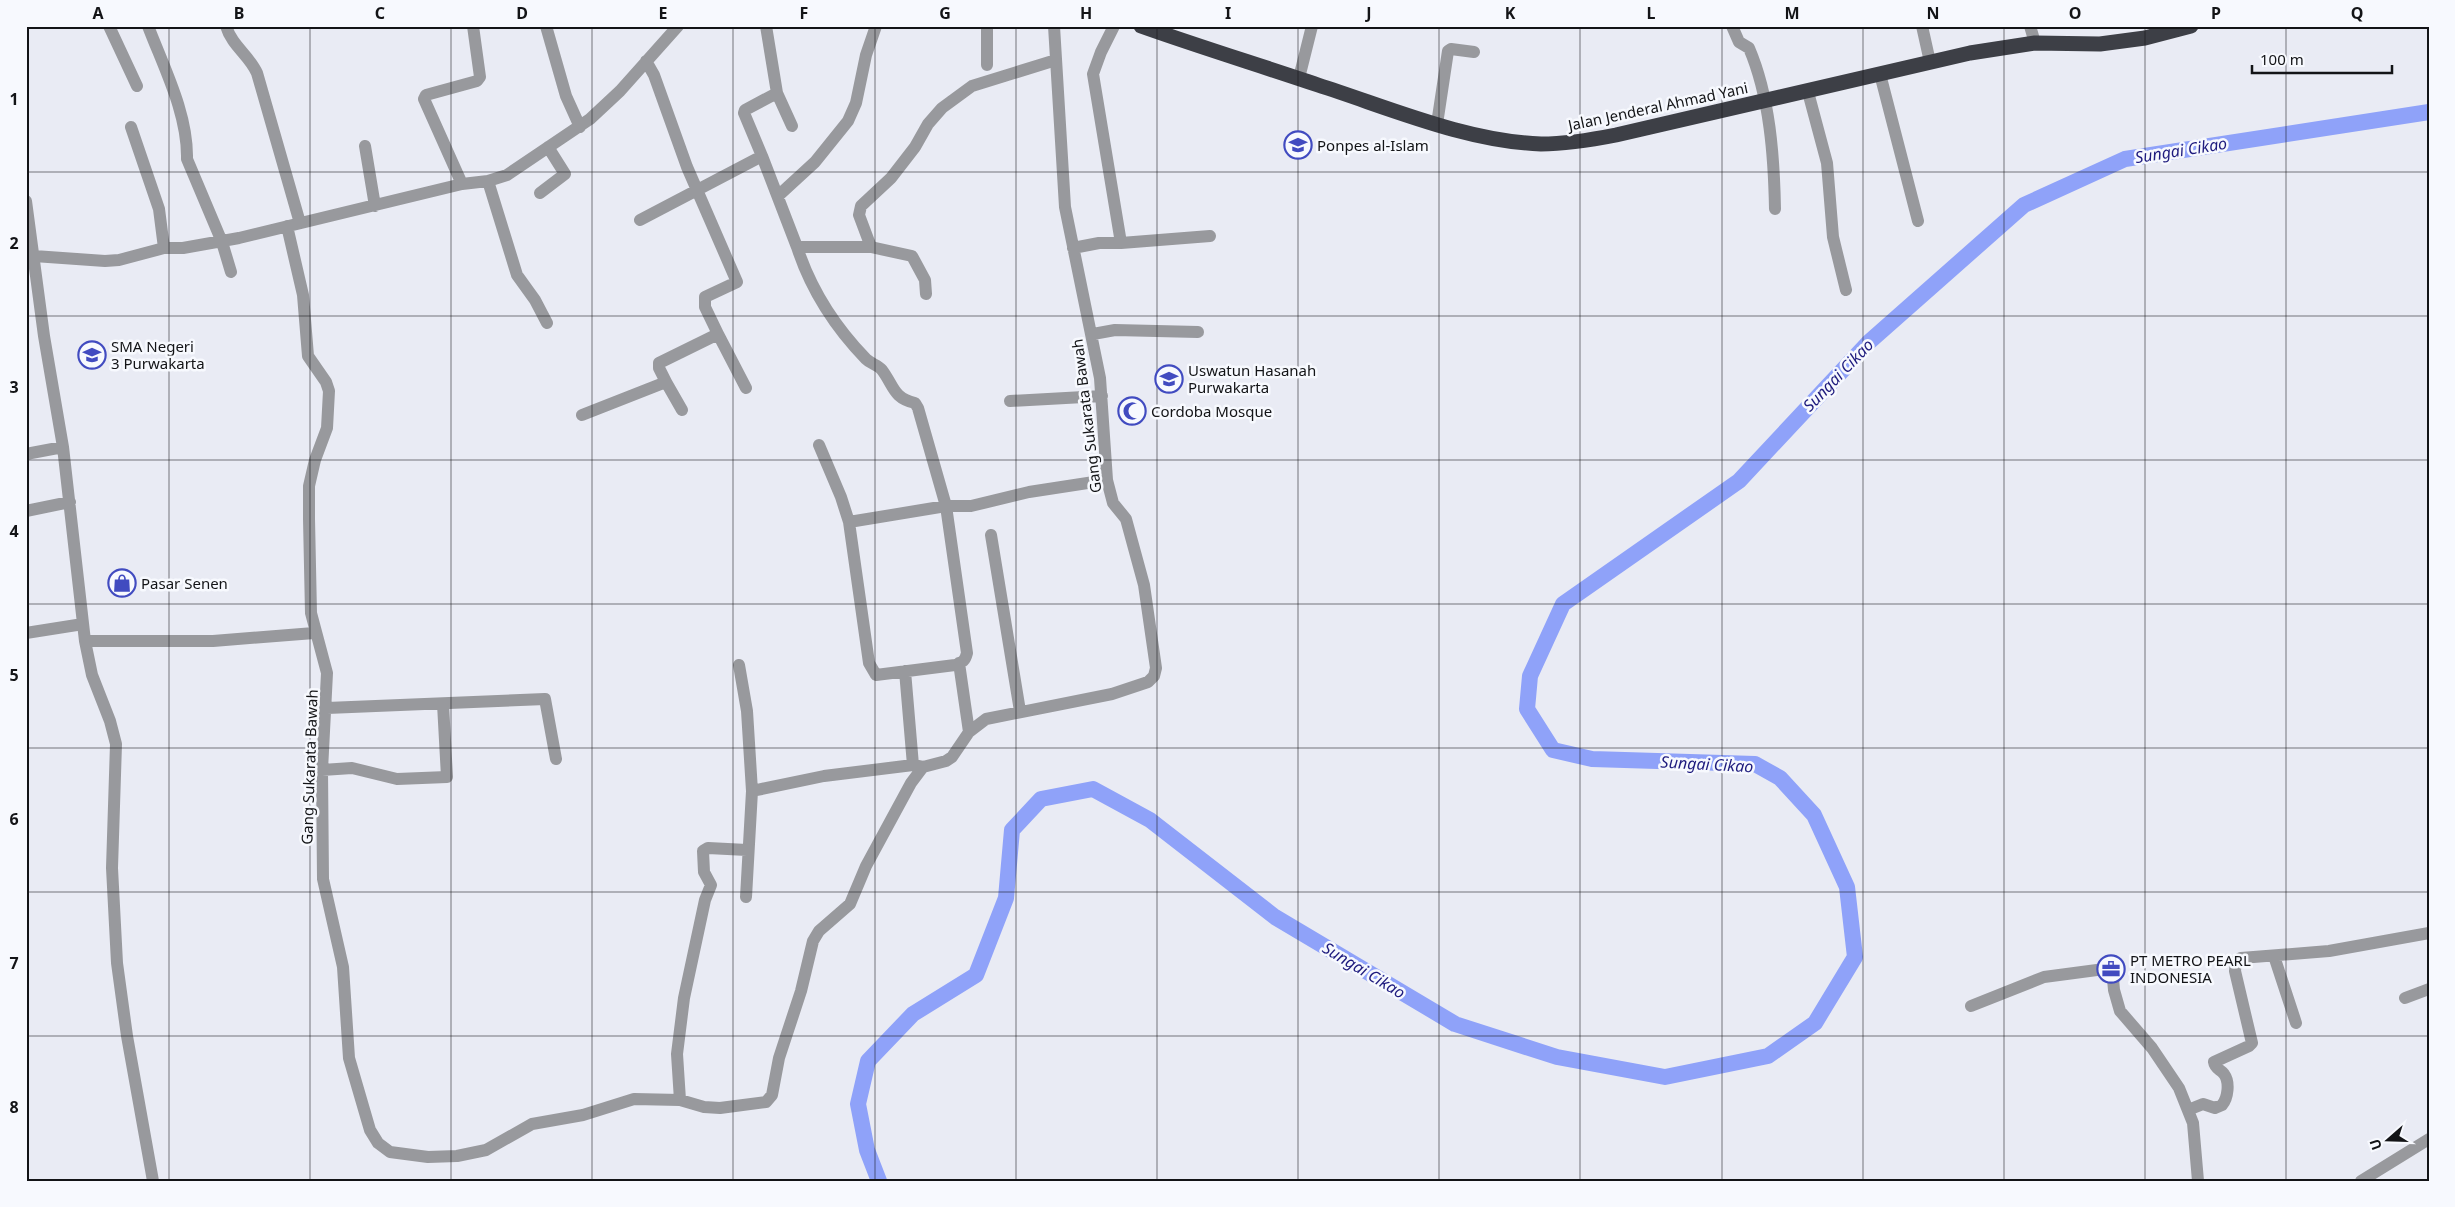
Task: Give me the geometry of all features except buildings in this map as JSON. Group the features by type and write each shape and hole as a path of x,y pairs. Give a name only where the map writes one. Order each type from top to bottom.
{"highway":[{"name":"Jalan Jenderal Ahmad Yani","path":"1142,26 1207,50 1437,124 1512,141 1566,143 1616,135 1765,102 1930,62 2035,43 2100,44 2145,38 2191,26"}],"street":[{"path":"109,26 137,86"},
{"path":"148,26 177,102 190,167 222,242 231,272"},
{"path":"226,26 233,43 252,63 257,73 300,223"},
{"path":"462,184 424,99 426,95 477,80 480,77 473,26"},
{"path":"546,26 566,96 580,126"},
{"path":"34,256 105,261 164,248 222,242 462,184 488,181 507,176 580,126 620,91 678,26"},
{"path":"766,26 777,93 792,126"},
{"path":"778,196 815,162 848,121 856,103 866,55 876,26"},
{"path":"987,26 987,65"},
{"name":"Gang Sukarata Bawah","path":"287,226 303,294 308,356 326,382 329,391 327,428 315,460 309,486 311,544 309,572 314,632 325,665 326,708 322,770 323,879 343,967 349,1058 370,1130 378,1143 395,1153 428,1158 457,1156 486,1150 532,1124 583,1115 634,1098 680,1100 704,1107 720,1108 769,1101 772,1095 779,1058 801,991 813,941 819,931 850,904 866,866 911,783 918,766 946,762 952,757 969,732 986,719 1112,694 1141,685 1154,676 1156,668 1154,644 1144,585 1126,520 1113,503 1107,480 1102,396 1093,334 1065,207 1054,26"},
{"path":"1114,26 1093,74 1121,243"},
{"path":"1298,78 1312,26"},
{"path":"1732,26 1739,42 1749,48 1765,102 1772,150 1775,209"},
{"path":"1922,26 1930,62"},
{"path":"2030,26 2035,43"},
{"path":"1437,124 1448,51 1451,49 1474,52"},
{"path":"871,247 859,215 861,206 891,178 915,147 928,124 942,108 972,86 1056,60"},
{"path":"646,61 654,75 687,167 738,280 733,286 704,299 718,334 746,388"},
{"path":"1880,74 1918,221"},
{"path":"1808,92 1827,164 1833,237 1846,290"},
{"path":"777,93 744,112 812,288 833,321 868,361 882,371 901,398 915,403 918,408 946,506 967,652 966,658 959,664 876,675 871,669 849,522 841,497 819,444"},
{"path":"130,127 158,209 164,248"},
{"path":"365,146 376,206"},
{"path":"540,193 565,174 548,147"},
{"path":"640,220 762,156"},
{"path":"488,181 516,275 535,300 547,323"},
{"path":"26,201 44,336 63,447 85,641 92,675 110,721 116,744 112,868 117,963 124,1017 153,1181"},
{"path":"1073,248 1099,243 1210,236"},
{"path":"797,247 871,247 914,258 925,280 926,294"},
{"path":"1093,334 1115,330 1198,332"},
{"path":"682,410 658,368 659,363 718,334"},
{"path":"582,416 666,382"},
{"path":"1010,401 1102,396"},
{"path":"27,449 63,447"},
{"path":"849,522 946,506 971,506 1029,492 1107,480"},
{"path":"26,511 70,502"},
{"path":"991,535 1020,711"},
{"path":"26,633 83,624"},
{"path":"85,641 213,641 314,632"},
{"path":"959,664 969,732"},
{"path":"739,665 747,711 752,791 747,850 746,897"},
{"path":"752,791 824,776 918,766 905,670"},
{"path":"326,708 546,699 556,759"},
{"path":"322,770 352,768 397,779 447,777 443,704"},
{"path":"680,1100 676,1054 684,998 704,906 711,885 704,872 703,851 708,848 747,850"},
{"path":"2188,1110 2203,1104 2215,1108 2222,1105 2227,1092 2226,1078 2215,1067 2214,1062 2252,1043 2235,971 2236,961 2241,958 2274,956 2285,953 2329,951 2429,933"},
{"path":"2274,956 2296,1023"},
{"path":"1971,1006 2044,977 2112,968 2114,990 2120,1011 2172,1076 2188,1110 2195,1140 2198,1181"},
{"path":"2405,998 2429,989"},
{"path":"2361,1181 2429,1139"}],"waterway":[{"name":"Sungai Cikao","path":"879,1181 867,1150 858,1104 868,1061 913,1014 976,975 1006,898 1012,830 1041,799 1093,789 1150,820 1275,917 1455,1024 1557,1057 1665,1077 1768,1056 1815,1023 1855,957 1847,887 1814,815 1780,778 1755,764 1592,759 1553,750 1527,709 1530,676 1563,604 1739,481 1869,342 2024,205 2125,159 2429,112"}],"place":[{"name":"Ponpes al-Islam","path":"1298,145"},
{"name":"SMA Negeri 3 Purwakarta","path":"92,355"},
{"name":"Uswatun Hasanah Purwakarta","path":"1169,379"},
{"name":"Cordoba Mosque","path":"1132,411"},
{"name":"Pasar Senen","path":"122,583"},
{"name":"PT METRO PEARL INDONESIA","path":"2111,969"}]}
